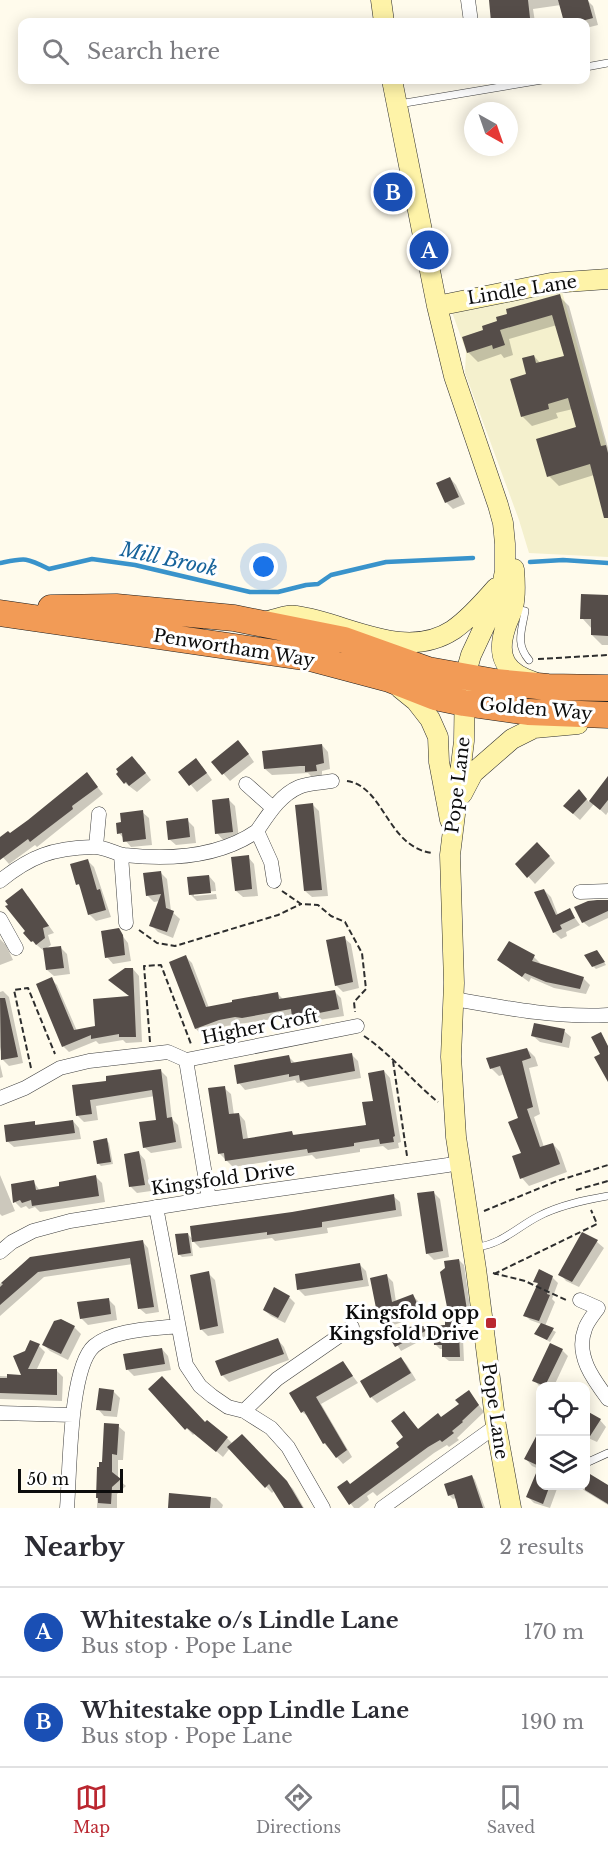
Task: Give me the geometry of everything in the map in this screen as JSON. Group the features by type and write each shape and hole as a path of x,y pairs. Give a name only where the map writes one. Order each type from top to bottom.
{"highway":[{"name":"Penwortham Way","path":"0,608 116,607 234,618 344,640 428,670 465,676"},
{"name":"Penwortham Way","path":"0,613 309,658 389,679 435,697 464,703"},
{"name":"Golden Way","path":"465,676 495,682 548,687 608,688"},
{"name":"Golden Way","path":"464,703 528,712 608,715"}],"street":[{"path":"381,0 383,18"},
{"path":"468,0 470,18"},
{"name":"Pope Lane","path":"393,84 437,306 454,376 498,505 505,544 505,571 500,593 471,655 465,676 465,741 450,855 454,999 451,1058 459,1162 473,1248 485,1272 496,1426 511,1508"},
{"name":"Lindle Lane","path":"437,306 551,283 608,279"},
{"path":"505,544 513,563 515,577 513,608 501,649 504,661 513,672 548,687"},
{"path":"259,623 294,615 392,641 426,642 453,630 467,619 503,581"},
{"path":"389,679 416,701 430,719 438,737 439,762 453,832"},
{"path":"458,801 473,773 512,739 534,728 563,724 608,723"},
{"path":"0,881 34,857 64,849 96,846 120,855 158,858 192,856 222,849 241,842 257,831 273,808 285,796 300,787 332,781"},
{"path":"246,784 273,808"},
{"path":"96,846 99,813"},
{"path":"257,831 271,862 274,881"},
{"path":"120,855 126,922"},
{"path":"580,892 608,891"},
{"path":"0,919 16,948"},
{"path":"454,999 522,1011 578,1017 608,1015"},
{"name":"Higher Croft","path":"0,1098 60,1068 89,1061 168,1052 191,1059 357,1026"},
{"path":"191,1059 208,1199"},
{"name":"Kingsfold Drive","path":"0,1252 12,1242 33,1231 70,1221 459,1162"},
{"path":"156,1207 186,1365 200,1386 228,1407 244,1411 271,1428 288,1447 323,1508"},
{"path":"580,1300 603,1310 584,1329 582,1351 589,1372 608,1399"},
{"path":"68,1508 73,1415 82,1362 94,1346 127,1332 178,1326"},
{"path":"244,1411 277,1379 352,1327"},
{"path":"0,1413 73,1415"},
{"path":"382,1508 496,1426"}],"lane":[{"path":"590,66 608,63"},
{"path":"397,105 519,84"},
{"path":"513,608 525,610 520,640 522,651 530,660"},
{"path":"473,1248 488,1246 506,1238 539,1216 568,1204 608,1196"},
{"path":"590,1461 608,1452"}],"path":[{"path":"530,660 608,655"},
{"path":"332,781 357,783 371,794 402,837 421,851 450,855"},
{"path":"274,881 285,895 301,904 318,905 331,916 345,922 362,953 366,989 354,1002 357,1026 362,1035 454,1116"},
{"path":"126,922 157,943 175,945 278,915 301,904"},
{"path":"150,1054 144,966 160,965 191,1059"},
{"path":"34,1083 14,990 28,988 60,1068"},
{"path":"393,1060 409,1171"},
{"path":"468,1218 557,1181 608,1165"},
{"path":"485,1272 597,1224 587,1200"},
{"path":"485,1272 525,1281 574,1305 580,1300"}],"shaded area":[{"path":"561,288 608,453 608,557 529,553 465,373 466,351 452,312"}],"building":[{"path":"489,0 528,0 530,18 491,18"},
{"path":"558,0 588,0 593,18 563,18"},
{"path":"560,294 601,446 606,445 608,453 608,518 604,518 590,464 547,477 536,439 576,427 568,398 548,404 549,409 521,417 510,379 526,374 522,358 534,355 536,363 564,356 552,315 500,330 505,345 493,349 492,345 467,353 462,337 483,330 482,326 497,321 496,317 507,314 506,309"},
{"path":"450,477 459,497 445,503 436,483"},
{"path":"581,594 608,595 608,636 591,635 591,619 580,619"},
{"path":"238,740 249,754 222,775 211,762"},
{"path":"322,744 324,763 316,765 317,771 305,772 305,766 264,769 262,751"},
{"path":"132,756 146,773 129,786 126,782 124,784 116,774 118,772 116,769"},
{"path":"196,758 207,773 189,786 178,772"},
{"path":"87,772 98,787 30,842 28,839 0,860 0,837 28,820"},
{"path":"608,776 608,800 600,810 589,801"},
{"path":"579,789 587,799 573,814 563,806"},
{"path":"229,798 233,832 215,834 212,800"},
{"path":"313,803 322,890 304,891 295,805"},
{"path":"143,810 146,839 123,842 122,833 117,834 116,823 121,822 120,813"},
{"path":"188,818 190,837 168,840 166,821"},
{"path":"537,842 550,856 527,878 515,864"},
{"path":"249,855 252,889 235,891 231,857"},
{"path":"88,859 97,890 100,889 106,910 88,915 79,884 76,885 70,864"},
{"path":"161,871 166,908 174,911 167,932 149,926 161,894 146,896 143,873"},
{"path":"209,875 211,893 189,895 187,877"},
{"path":"22,888 49,926 43,928 45,938 36,945 23,933 25,931 5,906 8,905 5,901"},
{"path":"544,889 556,915 570,908 575,918 560,925 562,929 553,933 534,892"},
{"path":"597,900 608,900 608,911 582,923 574,907"},
{"path":"119,928 123,935 125,955 105,958 101,931"},
{"path":"345,936 353,982 335,986 326,940"},
{"path":"509,941 535,955 532,961 584,977 580,989 546,982 525,973 522,977 497,960"},
{"path":"61,946 64,968 46,970 43,948"},
{"path":"597,950 605,962 592,967 584,955"},
{"path":"186,955 206,1007 278,992 279,999 335,990 339,1009 292,1017 291,1009 219,1020 195,1029 169,962"},
{"path":"125,968 133,968 136,1037 119,1037 119,1034 91,1039 91,1035 62,1047 36,984 52,977 74,1030 95,1026 93,999 129,996 108,980"},
{"path":"0,998 5,998 18,1057 1,1060"},
{"path":"534,1023 565,1029 562,1043 531,1036"},
{"path":"601,1032 608,1046 608,1082 594,1057 600,1054 591,1037"},
{"path":"527,1048 531,1058 522,1061 533,1107 527,1109 540,1147 553,1143 560,1164 520,1179 512,1156 521,1153 508,1122 518,1118 500,1066 490,1069 486,1058"},
{"path":"352,1053 355,1071 300,1081 299,1075 289,1077 289,1074 237,1084 234,1065 289,1055 291,1063"},
{"path":"161,1069 167,1118 172,1117 176,1142 143,1148 139,1122 156,1120 152,1090 90,1100 92,1114 76,1116 72,1085 106,1081 106,1076"},
{"path":"384,1070 395,1136 393,1137 394,1142 380,1144 379,1139 354,1143 354,1146 308,1153 307,1149 225,1161 224,1153 218,1154 208,1088 225,1086 229,1114 239,1113 243,1139 292,1131 293,1135 366,1125 362,1102 373,1101 368,1073"},
{"path":"73,1120 75,1133 6,1142 4,1125 35,1121 35,1125"},
{"path":"107,1138 111,1162 97,1164 93,1141"},
{"path":"139,1151 145,1185 129,1187 124,1154"},
{"path":"96,1175 99,1196 32,1206 31,1200 22,1203 20,1200 13,1203 11,1184 34,1180 36,1190 59,1186 59,1182"},
{"path":"434,1191 443,1251 426,1254 417,1193"},
{"path":"394,1194 396,1210 322,1222 322,1227 192,1242 190,1226 292,1212"},
{"path":"582,1232 598,1240 572,1282 558,1275"},
{"path":"188,1233 191,1253 178,1255 175,1234"},
{"path":"143,1240 154,1307 138,1309 130,1258 38,1272 0,1305 0,1287 3,1284 1,1283 30,1257"},
{"path":"459,1259 467,1310 458,1311 460,1357 442,1357 442,1345 434,1345 433,1327 395,1347 384,1328 445,1325 445,1312 448,1312 440,1272 445,1268 444,1261"},
{"path":"360,1263 363,1280 297,1290 295,1274"},
{"path":"539,1269 553,1276 547,1294 550,1295 539,1321 523,1316 538,1283 533,1282"},
{"path":"209,1271 218,1326 200,1330 190,1275"},
{"path":"387,1274 392,1302 413,1294 419,1308 379,1323 370,1278"},
{"path":"274,1287 290,1296 278,1318 263,1310"},
{"path":"109,1298 111,1314 80,1319 77,1302"},
{"path":"61,1319 75,1326 61,1354 42,1345 54,1321"},
{"path":"541,1323 554,1328 547,1340 534,1334"},
{"path":"278,1338 284,1354 221,1376 215,1361"},
{"path":"30,1340 40,1344 28,1369 57,1369 57,1395 0,1393 0,1378 7,1378 7,1374 21,1375 13,1356 25,1351"},
{"path":"550,1343 563,1349 547,1382 532,1381"},
{"path":"162,1348 165,1364 126,1370 123,1354"},
{"path":"401,1357 411,1373 370,1398 360,1381"},
{"path":"343,1361 353,1376 316,1397 347,1450 336,1458 325,1443 323,1444 304,1411 301,1413 289,1393"},
{"path":"162,1376 205,1422 207,1420 228,1437 216,1452 187,1428 185,1430 148,1389"},
{"path":"99,1388 114,1390 111,1411 96,1410"},
{"path":"469,1390 479,1405 452,1431 454,1433 442,1442 440,1440 428,1447 349,1505 337,1487 347,1480 350,1484 399,1447 396,1443 403,1437 391,1421 404,1411 418,1429 438,1413 441,1417 459,1404 455,1400"},
{"path":"590,1413 601,1419 590,1436"},
{"path":"104,1423 119,1424 117,1455 112,1454 112,1472 121,1479 112,1487 111,1504 98,1503 98,1498 96,1498 97,1467 99,1467 99,1462 102,1462"},
{"path":"242,1434 287,1481 303,1508 284,1508 269,1484 265,1488 227,1447"},
{"path":"536,1436 536,1465 524,1459"},
{"path":"536,1473 536,1490 548,1490 543,1504 526,1497"},
{"path":"590,1474 608,1485 608,1504 585,1490 590,1490"},
{"path":"472,1475 483,1508 458,1508 454,1494 448,1496 444,1484"},
{"path":"169,1493 211,1497 210,1508 168,1508"}],"waterway":[{"name":"Mill Brook","path":"0,563 25,560 49,569 92,559 135,565 250,592 278,592 318,584 331,575 386,562 473,558"},
{"name":"Mill Brook","path":"530,562 563,560 608,563"}],"place":[{"name":"Whitestake opp Lindle Lane","path":"393,192"},
{"name":"Whitestake o/s Lindle Lane","path":"429,250"},
{"name":"Kingsfold opp Kingsfold Drive","path":"491,1323"}]}
